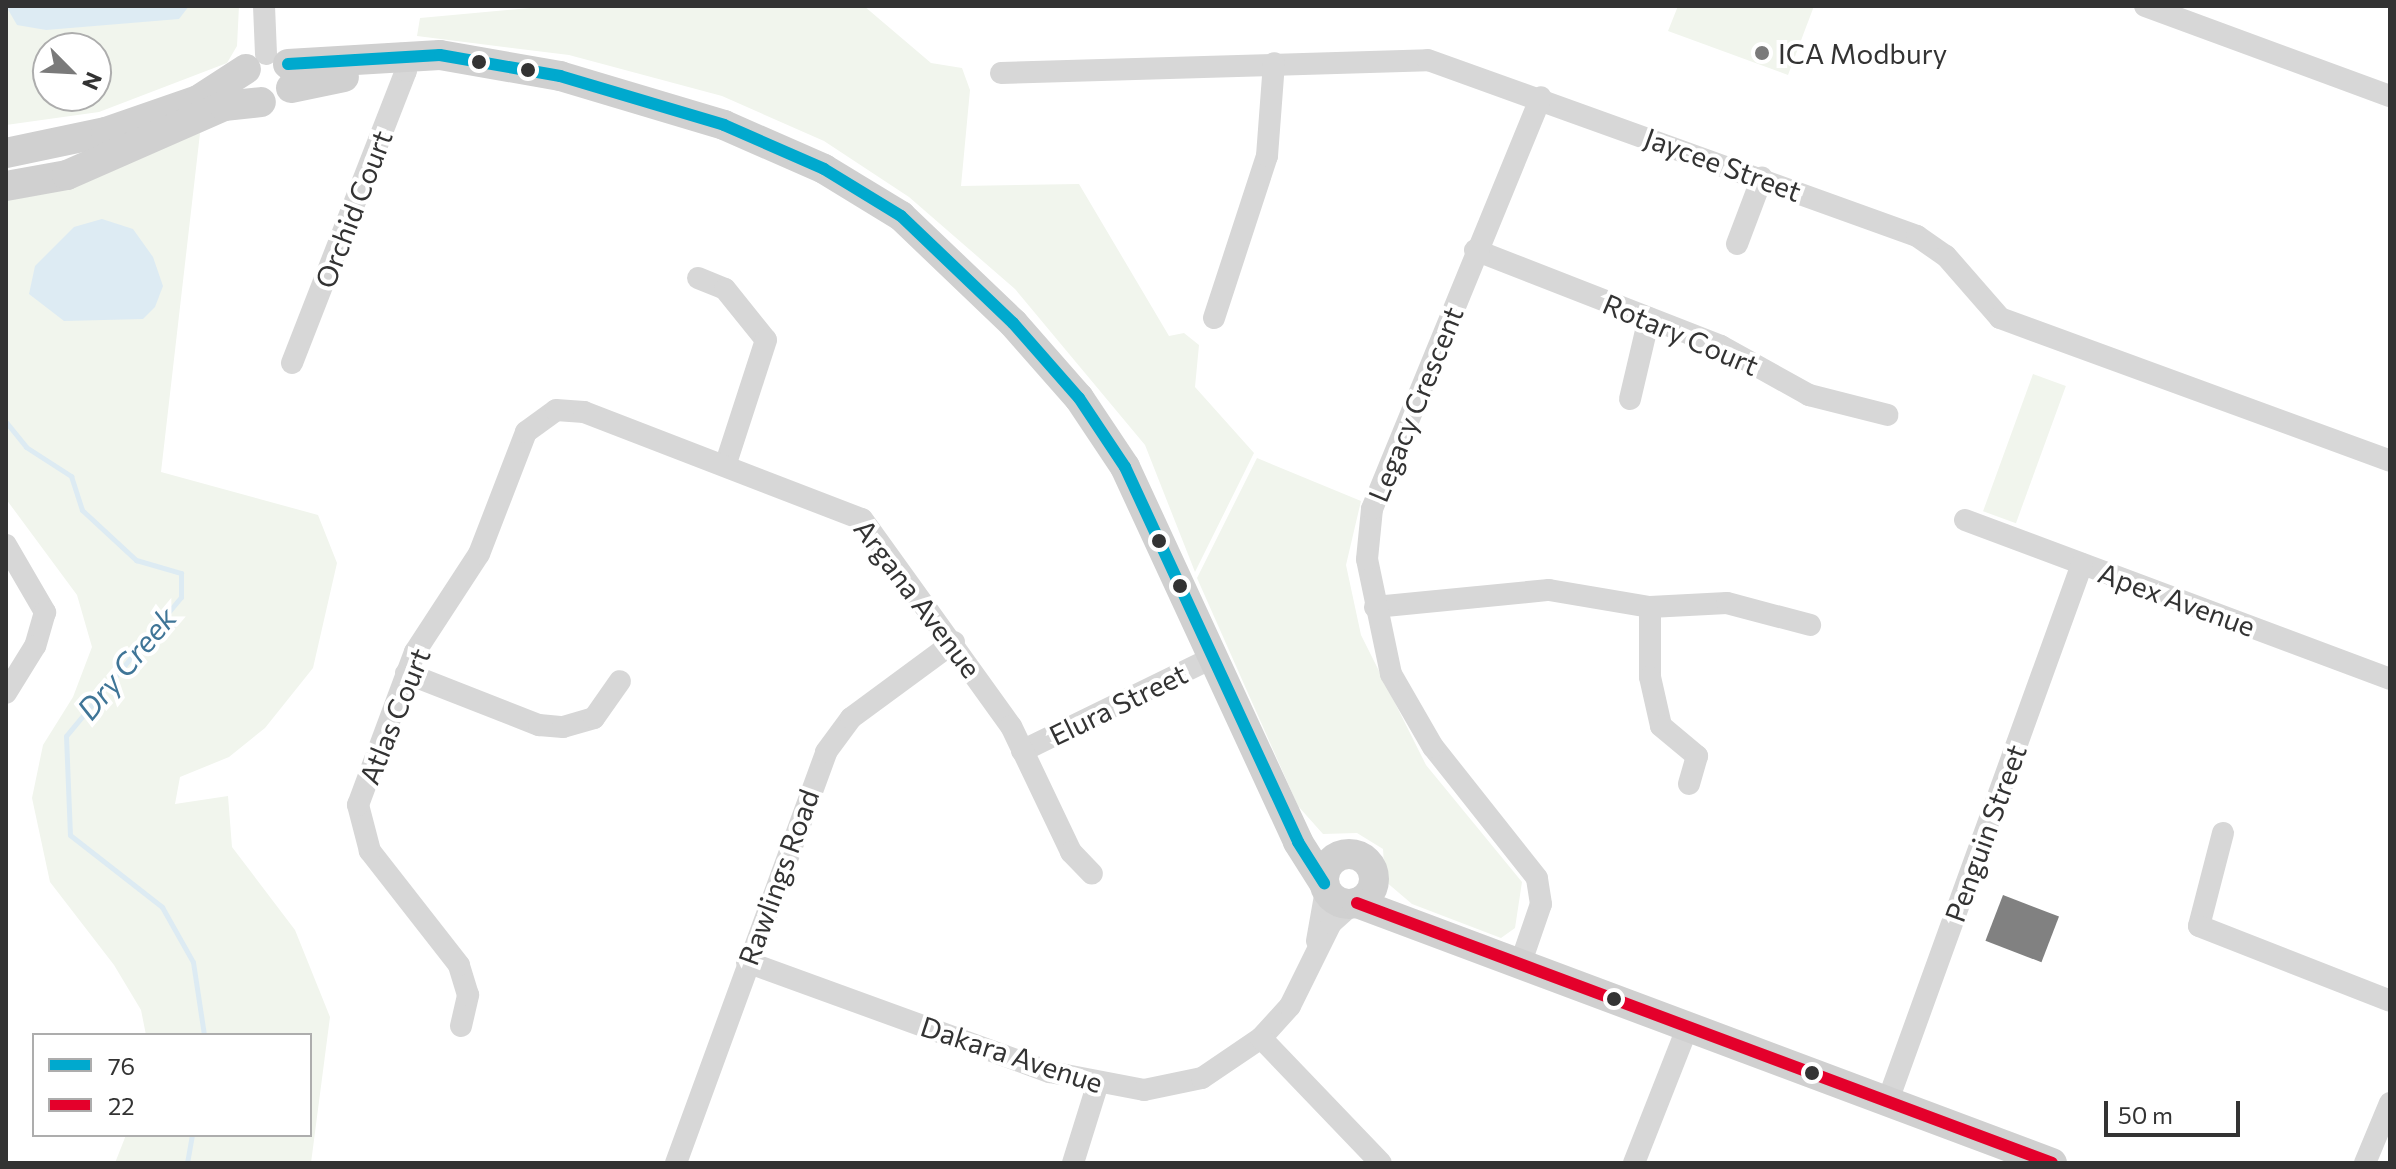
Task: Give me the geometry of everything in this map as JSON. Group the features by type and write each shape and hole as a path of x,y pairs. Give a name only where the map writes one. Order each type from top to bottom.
{"street":[{"path":"6,186 67,175 224,106 282,99 273,69 264,6"},
{"path":"2145,6 2390,96"},
{"name":"Jaycee Street","path":"1001,73 1428,60 1541,97 1932,244 2000,318 2390,461"},
{"path":"6,153 106,132 198,100 273,69 404,63 469,64 560,76 724,125 824,169 901,216 955,262 1079,398 1125,467 1325,886 1361,896 1521,962 2044,1162"},
{"name":"Orchid Court","path":"292,363 404,63"},
{"path":"1214,318 1264,169 1274,63"},
{"name":"Legacy Crescent","path":"1521,962 1541,904 1537,878 1433,747 1391,674 1367,559 1372,509 1475,250 1541,97"},
{"path":"1737,244 1762,178"},
{"name":"Rotary Court","path":"1475,250 1721,346 1809,395 1888,415"},
{"path":"698,278 725,289 766,340 726,463"},
{"path":"1630,399 1649,318"},
{"name":"Argana Avenue","path":"556,410 584,412 855,512 954,642 1022,751 1071,852 1092,874"},
{"name":"Atlas Court","path":"461,1026 468,995 459,965 370,851 359,819 406,673 479,554 526,432 556,410"},
{"name":"Apex Avenue","path":"1965,520 2390,679"},
{"path":"6,545 45,612 35,646 6,693"},
{"name":"Penguin Street","path":"1887,1103 2082,564"},
{"path":"1375,607 1549,590 1650,607 1727,603 1810,625"},
{"path":"1650,607 1650,677 1661,726 1697,756 1689,784"},
{"name":"Rawlings Road","path":"676,1163 747,962 833,741 877,696 954,642"},
{"name":"Elura Street","path":"1022,751 1214,657"},
{"path":"406,673 539,725 563,727 594,718 620,681"},
{"path":"1293,821 1308,837 1364,859 1361,896"},
{"path":"2223,833 2199,926 2390,1001"},
{"path":"1325,886 1332,860 1347,854"},
{"name":"Dakara Avenue","path":"747,962 1097,1086 1182,1084 1224,1066 1261,1038 1290,1006 1316,946 1325,886"},
{"name":"Dakara Avenue","path":"1316,946 1361,896"},
{"path":"1634,1163 1688,1026"},
{"path":"1261,1038 1381,1163"},
{"path":"1073,1163 1097,1086"},
{"path":"2365,1163 2390,1103"}],"shaded area":[{"path":"6,6 239,6 237,46 227,63 112,107 112,32 32,32 32,112 99,112 6,125"},
{"path":"6,6 189,6 179,19 46,30 17,25"},
{"path":"552,6 864,6 931,63 962,68 970,90 961,186 1079,184 1169,336 1184,333 1199,345 1195,387 1254,453 1195,572 1145,445 1015,289 909,197 824,141 722,96 569,55 417,36 420,18"},
{"name":"ICA Modbury","path":"1678,6 1814,6 1788,75 1668,31"},
{"path":"202,116 161,472 318,515 337,563 313,668 265,728 229,757 180,777 175,804 228,796 232,847 295,930 330,1017 311,1163 115,1163 125,1137 312,1137 312,1033 146,1033 141,1010 114,965 50,882 32,798 43,745 73,697 92,647 77,595 6,499 6,186"},
{"path":"102,219 133,229 153,257 163,286 155,307 143,319 64,321 29,294 35,266 74,227"},
{"path":"2033,374 2066,386 2016,523 1983,511"},
{"path":"1257,458 1361,501 1346,565 1361,635 1426,765 1522,882 1515,928 1501,938 1412,904 1385,881 1383,849 1357,833 1323,834 1298,806 1197,578"}],"building":[{"path":"2003,895 2059,917 2041,962 1985,941"}],"waterway":[{"name":"Dry Creek","path":"6,422 26,447 71,476 82,510 136,560 181,573 181,597 66,736 70,835 162,907 193,962 204,1033"},
{"name":"Dry Creek","path":"187,1163 192,1137"}],"transit line":[{"name":"76","path":"288,64 440,55 560,76 724,125 824,169 901,216 1013,323 1079,398 1125,467 1298,842 1324,883"},
{"name":"22","path":"1357,903 2052,1163"}],"place":[{"name":"ICA Modbury","path":"1762,53"}]}
